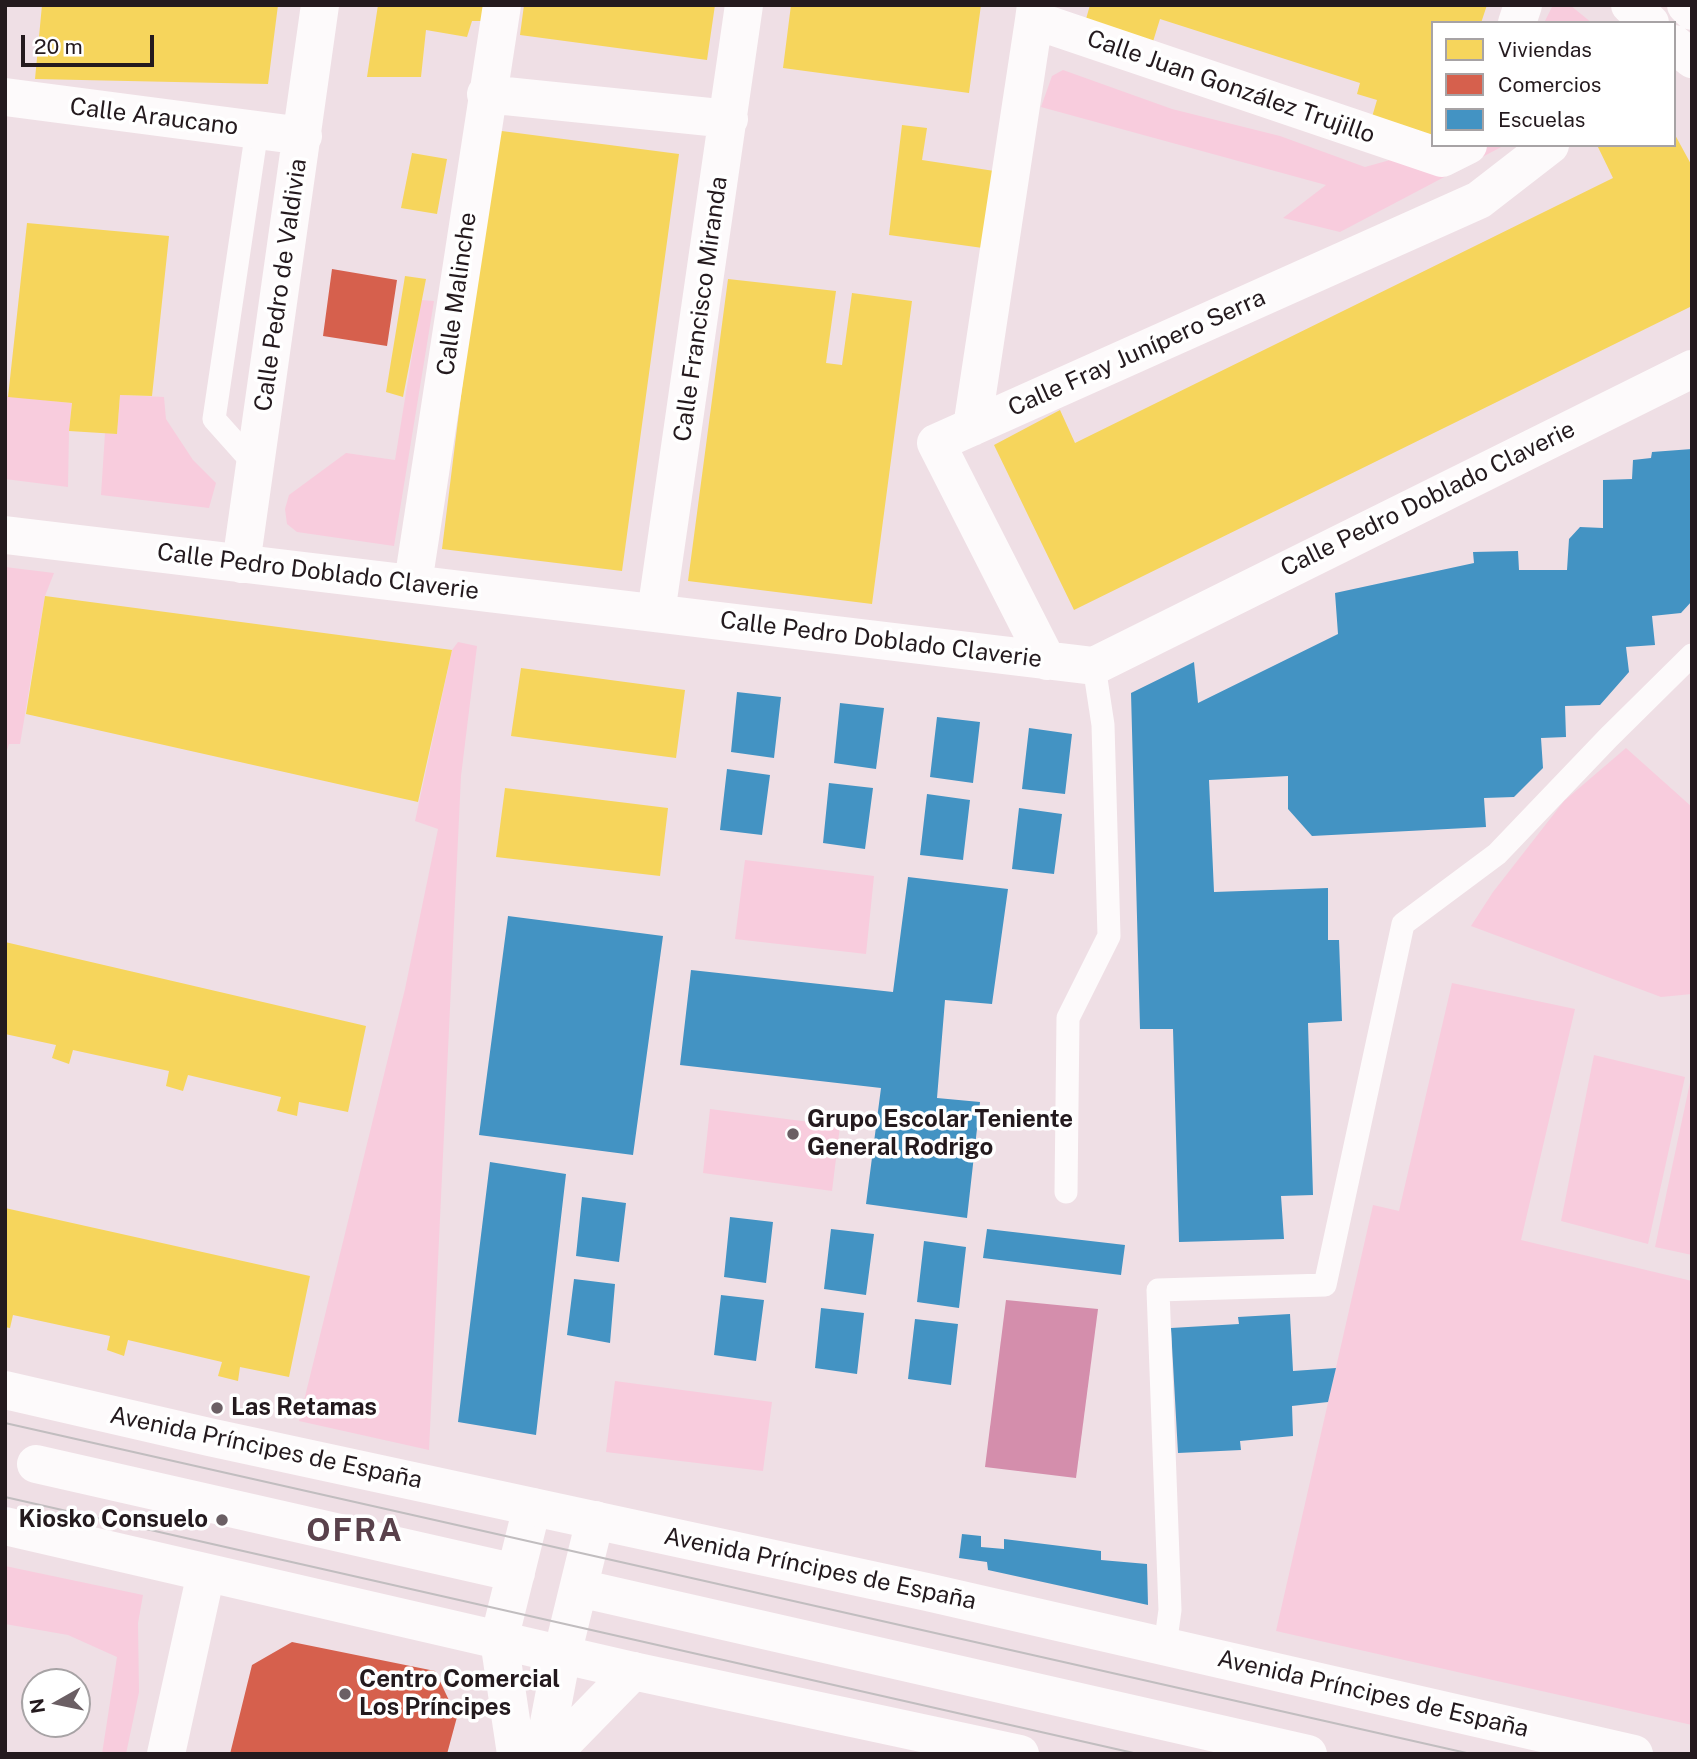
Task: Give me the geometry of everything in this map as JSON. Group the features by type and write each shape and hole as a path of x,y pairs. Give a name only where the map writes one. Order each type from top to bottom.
{"street":[{"name":"Calle Pedro de Valdivia","path":"242,564 320,5"},
{"name":"Calle Malinche","path":"413,583 486,94 502,5"},
{"name":"Calle Francisco Miranda","path":"656,613 744,5"},
{"path":"1630,5 1648,21"},
{"path":"1686,5 1692,11"},
{"path":"972,427 1035,13"},
{"name":"Calle Juan González Trujillo","path":"1035,13 1431,144"},
{"path":"486,94 729,119"},
{"name":"Calle Araucano","path":"5,97 303,136"},
{"name":"Calle Fray Junípero Serra","path":"1048,660 936,443 1479,200 1547,147"},
{"name":"Calle Pedro Doblado Claverie","path":"5,535 1094,666 1692,369"},
{"name":"Avenida Príncipes de España","path":"5,1390 1165,1646 1634,1754"},
{"path":"36,1464 516,1573"},
{"path":"516,1754 499,1640 532,1507"},
{"path":"543,1754 562,1655 595,1520"},
{"path":"5,1526 633,1671 1020,1754"},
{"path":"166,1754 206,1573"},
{"path":"579,1588 1308,1754"},
{"path":"552,1754 633,1671"}],"lane":[{"path":"256,466 214,419 257,130"},
{"path":"1165,1646 1170,1610 1158,1290 1325,1285 1403,924 1497,854 1692,655"},
{"path":"1066,1192 1068,1018 1109,936 1103,725 1094,666"}],"shaded area":[{"path":"1553,5 1570,5 1590,21 1545,21"},
{"path":"1063,70 1172,109 1280,136 1365,167 1408,155 1445,169 1487,147 1501,147 1340,232 1283,218 1326,185 1041,107 1052,76"},
{"path":"421,300 434,301 394,546 297,532 287,524 285,509 289,495 346,453 395,460"},
{"path":"120,395 164,397 166,419 193,460 216,483 209,508 101,495 105,433 117,434"},
{"path":"5,396 72,403 68,487 5,479"},
{"path":"5,567 54,573 45,596 20,744 9,744 5,757"},
{"path":"458,642 477,646 461,776 429,1450 299,1421 405,989 438,829 415,821 452,650"},
{"path":"1626,748 1692,807 1692,994 1661,997 1471,926 1493,892 1564,801"},
{"path":"745,860 874,876 866,954 735,939"},
{"path":"1452,983 1575,1009 1521,1240 1692,1281 1692,1725 1276,1631 1373,1205 1399,1211"},
{"path":"1594,1055 1685,1077 1648,1244 1561,1221"},
{"path":"1692,1078 1692,1255 1655,1247"},
{"path":"710,1109 840,1126 832,1191 703,1173"},
{"path":"1006,1300 1098,1309 1076,1478 985,1467"},
{"path":"615,1381 772,1402 763,1471 606,1452"},
{"path":"5,1566 143,1595 138,1623 139,1692 126,1754 102,1754 117,1657 68,1635 5,1624"}],"building: Viviendas":[{"path":"42,5 278,5 268,84 35,79"},
{"path":"378,5 492,5 489,21 472,21 467,37 426,30 421,77 367,77"},
{"path":"524,5 715,5 707,60 520,35"},
{"path":"791,5 981,5 969,93 783,68"},
{"path":"1090,5 1487,5 1482,21 1431,21 1431,137 1372,117 1377,100 1357,94 1360,83 1160,19 1151,48 1084,26"},
{"path":"902,125 927,128 922,160 1001,172 990,249 889,235"},
{"path":"494,130 679,154 622,571 442,549"},
{"path":"1676,137 1692,166 1692,306 1074,610 994,445 1060,410 1075,443 1613,178 1598,147 1676,147"},
{"path":"412,153 447,159 437,214 401,208"},
{"path":"27,223 169,236 152,396 120,395 117,434 69,431 72,403 8,397"},
{"path":"405,276 426,279 403,397 386,392"},
{"path":"728,279 836,291 826,363 842,365 852,293 912,301 872,604 688,581"},
{"path":"45,596 452,650 418,802 26,714"},
{"path":"521,668 685,690 676,758 511,736"},
{"path":"505,788 668,808 660,876 496,857"},
{"path":"5,942 366,1026 348,1112 299,1102 297,1116 277,1111 281,1097 188,1075 183,1091 166,1086 169,1071 73,1050 69,1064 52,1058 56,1045 5,1034"},
{"path":"5,1208 310,1276 289,1377 240,1367 238,1381 218,1376 222,1362 128,1340 124,1356 107,1350 110,1336 13,1315 10,1328 5,1327"}],"building: Comercios":[{"path":"332,269 397,280 387,346 323,336"},
{"name":"Centro Comercial Los Príncipes","path":"292,1642 435,1671 457,1717 447,1754 230,1754 252,1665"}],"building: Escuelas":[{"path":"1692,449 1692,601 1681,613 1652,616 1655,645 1626,647 1629,672 1600,705 1565,706 1566,737 1541,738 1543,768 1514,797 1484,798 1486,827 1312,836 1288,809 1288,776 1209,780 1214,892 1328,888 1328,940 1339,940 1342,1021 1308,1023 1313,1195 1281,1196 1284,1239 1179,1242 1173,1029 1140,1029 1131,693 1194,662 1198,703 1338,634 1335,593 1474,563 1473,552 1518,551 1519,570 1567,570 1569,539 1580,527 1603,528 1603,480 1632,479 1633,460 1651,458 1652,452"},
{"path":"737,692 781,697 774,758 731,752"},
{"path":"840,703 884,708 876,769 834,763"},
{"path":"937,717 980,722 973,783 930,777"},
{"path":"1029,728 1072,734 1065,794 1022,789"},
{"path":"727,769 770,775 762,835 720,830"},
{"path":"829,783 873,788 865,849 823,843"},
{"path":"927,794 970,800 963,860 920,855"},
{"path":"1019,808 1062,814 1054,874 1012,869"},
{"path":"908,877 1008,889 992,1004 945,1000 937,1098 980,1102 967,1218 866,1204 881,1088 680,1065 691,970 893,992"},
{"path":"508,916 663,936 633,1155 479,1135"},
{"path":"490,1162 566,1174 536,1435 458,1422"},
{"path":"582,1197 626,1203 619,1262 576,1256"},
{"path":"730,1217 773,1222 766,1283 724,1277"},
{"path":"831,1229 874,1234 866,1295 824,1289"},
{"path":"987,1229 1125,1245 1121,1275 983,1258"},
{"path":"924,1241 966,1247 959,1308 917,1302"},
{"path":"574,1279 615,1284 610,1343 567,1335"},
{"path":"721,1295 764,1300 756,1361 714,1355"},
{"path":"821,1308 864,1313 857,1374 815,1368"},
{"path":"1290,1314 1293,1371 1336,1368 1328,1402 1292,1406 1293,1436 1240,1441 1241,1450 1178,1453 1171,1328 1239,1324 1238,1317"},
{"path":"915,1319 958,1324 951,1385 908,1379"},
{"path":"962,1534 981,1536 981,1547 1004,1549 1004,1539 1101,1551 1101,1560 1147,1564 1148,1605 988,1570 987,1562 959,1558"}],"tram line":[{"path":"5,1423 1471,1754"},
{"path":"5,1497 1138,1754"}],"place":[{"name":"Grupo Escolar Teniente General Rodrigo","path":"793,1134"},
{"name":"Las Retamas","path":"217,1408"},
{"name":"Kiosko Consuelo","path":"222,1520"},
{"name":"Centro Comercial Los Príncipes","path":"345,1694"}],"district":[{"name":"OFRA","path":"355,1531"}]}
